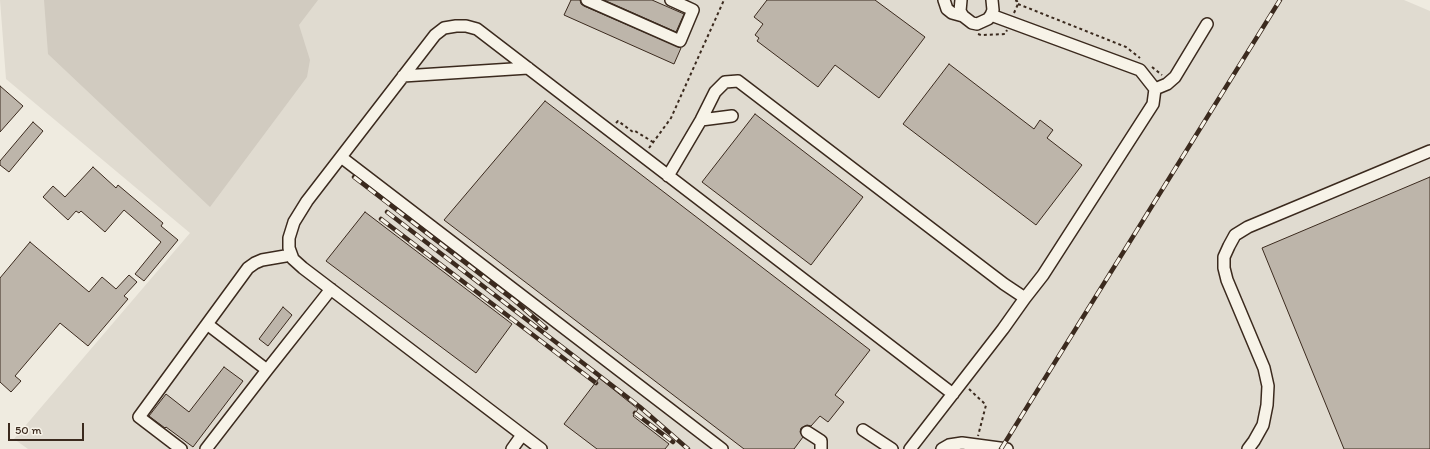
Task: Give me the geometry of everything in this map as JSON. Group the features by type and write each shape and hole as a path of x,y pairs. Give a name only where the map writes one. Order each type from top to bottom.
{"lane":[{"path":"587,0 680,41 693,10 671,0"},
{"path":"944,0 947,9 952,13 963,16"},
{"path":"961,0 960,11 963,16 972,23 978,24 988,19 991,15 993,10 992,0"},
{"path":"910,449 1043,275 1153,104 1155,88 1140,70 991,15"},
{"path":"1155,88 1167,84 1175,77 1207,24"},
{"path":"539,448 293,259 289,248 289,238 294,222 307,201 435,35 444,28 466,26 477,29 953,394"},
{"path":"403,76 528,68"},
{"path":"668,176 701,120 715,92 725,82 738,81 1004,284 1025,298"},
{"path":"701,120 732,116"},
{"path":"1248,449 1263,425 1267,405 1268,386 1264,368 1227,280 1224,268 1224,257 1235,235 1248,226 1430,151"},
{"path":"341,157 722,449"},
{"path":"181,449 139,417 248,268 262,260 291,255"},
{"path":"206,449 331,289"},
{"path":"207,324 267,370"},
{"path":"863,430 892,449"},
{"path":"807,432 821,441 821,449"},
{"path":"512,449 522,435"},
{"path":"942,449 949,445 962,443 1007,449"}],"path":[{"path":"646,152 671,118 724,0"},
{"path":"1014,0 1017,1 1018,4 1126,47 1145,62"},
{"path":"1014,13 1018,4"},
{"path":"1151,66 1164,76"},
{"path":"613,125 615,125 618,121 633,132 635,131 652,142"},
{"path":"967,387 986,405 978,436"}],"shaded area":[{"path":"0,0 1404,0 1430,11 1430,449 28,449 14,439 190,233 6,79"},
{"path":"44,0 318,0 299,25 310,60 307,77 210,207 48,54"}],"building":[{"path":"571,0 580,0 581,4 584,6 681,48 674,64 564,15"},
{"path":"604,0 652,0 684,14 676,32"},
{"path":"767,0 875,0 925,37 879,98 835,65 818,87 757,41 759,38 755,35 763,24 754,17"},
{"path":"949,64 1034,129 1040,120 1053,130 1047,138 1082,165 1036,225 903,124"},
{"path":"0,86 23,106 0,132"},
{"path":"545,101 870,350 835,395 844,402 828,422 820,416 811,426 807,425 801,428 800,432 803,437 794,449 744,449 444,220"},
{"path":"755,114 863,197 811,265 702,182"},
{"path":"33,122 43,131 9,172 0,165 0,161"},
{"path":"93,167 116,188 118,185 163,223 161,226 178,240 144,281 135,274 161,242 124,210 105,232 81,211 79,213 76,211 68,220 43,197 53,186 65,197"},
{"path":"1430,177 1430,449 1344,449 1262,248"},
{"path":"365,212 512,324 476,373 326,261"},
{"path":"30,242 89,292 102,277 116,289 129,275 137,282 124,296 128,299 88,346 60,323 15,376 21,381 11,392 0,382 0,278"},
{"path":"283,307 292,315 268,346 259,339"},
{"path":"224,367 243,381 193,447 149,416 166,394 189,412"},
{"path":"599,378 638,409 633,416 669,444 665,449 597,449 564,424"}],"railway":[{"path":"1001,449 1280,0"},
{"path":"354,177 515,301 546,328"},
{"path":"387,212 640,407 688,449"},
{"path":"381,219 596,383"},
{"path":"635,413 673,442"}]}
